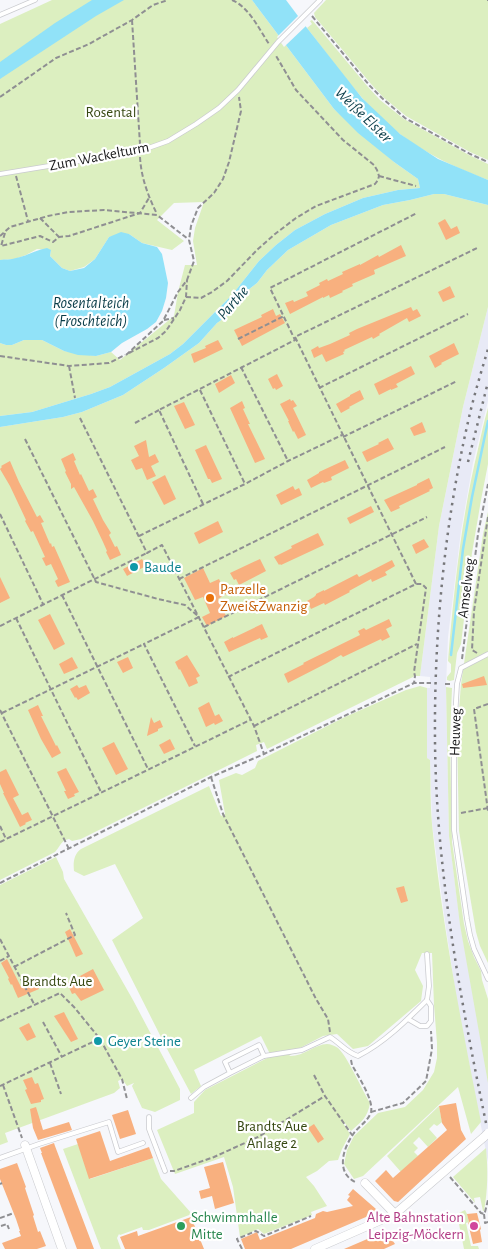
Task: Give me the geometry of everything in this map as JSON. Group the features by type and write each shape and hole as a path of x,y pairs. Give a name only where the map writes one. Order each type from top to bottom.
{"street":[{"path":"315,1249 395,1214 486,1135"},
{"path":"25,1147 62,1249"},
{"path":"364,1183 395,1214"}],"lane":[{"path":"0,15 35,0"},
{"path":"312,0 314,6"},
{"name":"Zum Wackelturm","path":"0,174 140,151 168,141 219,108 238,90 278,42 320,0"},
{"path":"461,668 488,654"},
{"name":"Heuweg","path":"461,668 457,684 454,736 454,830 467,919 474,949 488,979"},
{"path":"191,1098 204,1087 264,1056 302,1050 330,1037 349,1053 358,1056 370,1050 408,1019 427,1000 429,986 427,954"},
{"path":"408,1019 420,1026 427,1026 431,1021 431,1006 427,1000"},
{"path":"230,1073 225,1062 259,1045 264,1056"},
{"path":"149,1117 150,1129 165,1171"},
{"path":"0,1158 25,1147 109,1122 118,1152 143,1143"}],"path":[{"path":"0,97 56,58 89,44 132,20 153,5 168,0"},
{"path":"232,0 238,2 248,13 268,43"},
{"path":"309,11 370,86 405,118 488,162"},
{"path":"132,20 141,165 149,198 157,215 189,240"},
{"path":"186,297 201,298 228,281 258,249 296,218 316,206 370,187 378,180 377,170 374,165 342,140 296,90 272,49"},
{"path":"126,355 163,321 178,292 187,280 194,261 189,240 191,226 198,208 214,193 223,179 229,162 241,111 238,90"},
{"path":"15,172 28,221"},
{"path":"378,176 416,186"},
{"path":"6,231 0,246 40,236 53,242 59,237 69,236 140,213 149,198"},
{"path":"0,236 10,227 68,212 104,210 157,215"},
{"path":"135,423 295,340 270,288 417,213"},
{"path":"40,218 59,237"},
{"path":"416,584 295,337 477,248"},
{"path":"0,356 69,366 109,363 158,338 166,331 186,297 187,280"},
{"path":"320,388 468,314"},
{"path":"238,339 284,316"},
{"path":"163,321 174,318"},
{"path":"69,366 75,398"},
{"path":"241,367 288,461"},
{"path":"139,536 288,461 457,381"},
{"path":"200,390 244,484"},
{"path":"159,410 203,504"},
{"path":"80,418 147,553"},
{"path":"25,440 96,582 185,605 199,617"},
{"path":"179,579 445,447"},
{"path":"461,668 478,534 488,484"},
{"path":"0,514 43,604"},
{"path":"204,627 427,517"},
{"name":"Amselweg","path":"483,656 472,650 474,611 488,517"},
{"path":"0,626 162,545 254,726 264,754"},
{"path":"228,677 416,584 422,584 426,588 417,644 414,683"},
{"path":"62,595 148,769"},
{"path":"2,713 199,617"},
{"path":"16,618 101,792"},
{"path":"144,644 196,746"},
{"path":"254,726 417,644"},
{"path":"0,883 211,777 414,683 431,683"},
{"path":"454,814 488,809 474,709 488,704"},
{"path":"0,710 69,849"},
{"path":"0,842 250,720"},
{"path":"211,777 223,814 316,999 328,1019 330,1037"},
{"path":"0,826 6,839"},
{"path":"14,967 75,935 66,913"},
{"path":"0,939 34,1004"},
{"path":"0,961 9,956"},
{"path":"0,1021 60,993 100,1039 122,1079 127,1099"},
{"path":"371,1112 403,1103 426,1081 432,1049 431,1021"},
{"path":"43,1022 62,1057"},
{"path":"25,1147 1,1086 100,1039"},
{"path":"349,1053 352,1065 371,1102 371,1112 365,1122 352,1135 345,1148 342,1164 345,1172 353,1181"},
{"path":"50,1062 61,1094"},
{"path":"314,1075 325,1096 352,1135"},
{"path":"165,1171 174,1171 222,1153 258,1136 325,1096"},
{"path":"450,1177 481,1213 484,1214"},
{"path":"488,1200 484,1214 485,1223 488,1222"},
{"path":"0,1218 14,1213"},
{"path":"241,1248 237,1239 256,1231 264,1236 311,1216"},
{"path":"0,1226 7,1224 9,1229"}],"shaded area":[{"path":"488,307 488,401 473,463 461,531 448,637 446,687 449,836 460,923 488,1075 488,1162 457,1002 432,823 430,760 427,758 427,688 430,688 430,677 420,676 439,526 463,407"}],"green space":[{"name":"Rosental","path":"52,0 252,0 334,109 394,162 418,179 420,188 398,190 363,198 325,214 295,230 259,261 232,295 183,344 170,354 110,387 32,412 0,416 0,343 12,345 24,340 42,340 64,351 96,356 111,352 120,360 174,316 185,265 197,265 193,241 195,228 204,202 174,203 157,220 184,241 172,250 142,243 129,234 109,237 95,259 84,267 70,271 62,268 50,256 51,250 37,249 15,259 0,260 0,24"},
{"path":"326,0 488,0 488,160 406,116 383,97 315,17 314,13"},
{"path":"312,20 380,100 404,119 488,164 488,180 432,155 410,142 387,123 350,84 307,28 312,24 310,21"},
{"path":"434,194 444,194 488,205 488,307 463,407 439,526 420,676 415,676 267,749 264,742 256,745 257,751 81,839 72,841 69,839 62,842 55,852 0,880 0,427 63,417 82,412 123,395 199,343 217,323 230,314 248,290 288,250 331,225 383,205"},
{"path":"488,408 488,464 472,553 461,644 457,653 454,680 450,681 447,680 451,672 451,664 448,661 459,555 472,475"},
{"path":"488,512 488,963 476,932 459,831 457,736 461,684 483,534"},
{"name":"Brandts Aue Anlage 2","path":"420,686 427,688 427,758 430,760 432,824 441,899 459,1011 481,1122 471,1134 458,1087 363,1176 354,1179 344,1164 347,1150 354,1136 378,1113 405,1107 423,1090 434,1072 437,1058 437,1043 432,953 422,953 415,970 423,986 421,1001 368,1046 353,1049 337,1034 323,1036 289,1056 299,1055 327,1044 337,1047 342,1052 370,1103 366,1116 351,1131 343,1123 350,1134 338,1160 329,1161 306,1177 327,1206 311,1212 312,1215 264,1234 258,1229 240,1237 233,1187 224,1157 175,1174 157,1130 194,1113 194,1102 205,1090 271,1056 261,1036 194,1070 201,1086 191,1094 112,940 143,918 115,864 84,876 74,871 74,859 81,849 209,786 221,816 225,814 219,780 236,773 242,775 255,768 258,761 345,717 406,690"},
{"path":"446,687 452,688 450,738 452,842 464,924 468,941 481,971 488,999 488,1083 460,925 449,836"},
{"name":"Brandts Aue","path":"56,857 64,879 133,1000 180,1089 180,1100 155,1112 142,1108 132,1086 134,1083 127,1086 122,1079 118,1081 120,1088 114,1093 5,1133 8,1142 0,1145 0,885"},
{"path":"439,1106 442,1122 437,1126 434,1124 429,1129 437,1138 428,1147 419,1137 413,1143 418,1148 414,1152 418,1156 401,1172 387,1156"},
{"path":"78,1144 90,1179 153,1158 161,1179 192,1214 149,1230 143,1230 142,1227 119,1234 117,1238 121,1249 101,1249 63,1149"},
{"path":"486,1148 487,1187 483,1211 480,1197 474,1198 475,1203 453,1177"},
{"path":"465,1210 469,1222 466,1223 471,1246 478,1246 479,1249 464,1249 457,1214"}],"water":[{"path":"92,0 124,0 96,16 0,79 0,62 55,23"},
{"path":"252,0 286,0 362,98 400,134 438,159 488,180 488,205 444,194 434,194 383,205 331,225 288,250 248,290 230,314 217,323 199,343 123,395 82,412 63,417 0,427 0,416 32,412 91,394 110,387 170,354 183,344 232,295 259,261 295,230 325,214 363,198 398,190 420,188 418,179 358,133 334,109"},
{"name":"Rosentalteich (Froschteich)","path":"121,232 129,234 142,243 157,247 162,254 168,283 162,311 156,322 111,352 96,356 78,355 64,351 42,340 24,340 12,345 0,343 0,260 14,259 47,248 51,250 50,256 62,268 70,271 84,268 95,259 109,237"}],"pier":[{"path":"300,14 307,25 284,47 277,37"}],"building":[{"path":"445,219 451,229 457,226 460,233 446,240 438,223"},
{"path":"401,245 406,256 374,270 375,274 352,284 353,286 343,292 330,298 329,295 323,297 290,314 285,303 293,300 294,302 308,296 306,292 320,285 319,283 327,279 328,281 343,274 342,272 378,255 379,257"},
{"path":"450,286 455,297 443,302 438,292"},
{"path":"411,307 413,311 417,309 421,316 409,322 407,318 373,339 372,337 344,350 344,354 326,362 322,354 314,358 311,350 318,346 319,348 330,344 350,335 349,333 357,329"},
{"path":"273,309 276,316 280,314 285,323 242,346 234,330 262,317 261,315"},
{"path":"218,340 223,349 194,363 191,354 206,348 205,346"},
{"path":"454,343 459,354 435,368 429,356"},
{"path":"411,366 415,374 396,384 398,387 379,395 374,384"},
{"path":"277,374 283,386 276,390 275,388 273,389 268,379"},
{"path":"231,375 235,383 219,393 215,384"},
{"path":"360,390 364,399 341,413 336,404"},
{"path":"290,399 297,406 293,408 306,435 298,439 280,404"},
{"path":"242,401 245,408 243,409 250,424 248,424 265,459 255,463 230,408"},
{"path":"184,402 195,425 185,429 174,406"},
{"path":"422,422 426,432 414,436 410,428"},
{"path":"388,438 394,449 367,462 362,452"},
{"path":"146,440 149,457 155,454 159,462 151,466 156,476 147,480 142,468 136,470 131,460 139,456 134,446"},
{"path":"206,445 222,479 212,483 208,479 195,450"},
{"path":"73,453 80,475 89,491 93,489 97,497 93,499 111,533 109,535 115,547 117,546 121,555 110,560 93,521 74,487 71,489 71,484 65,472 61,459"},
{"path":"345,460 349,468 331,477 332,480 311,488 307,480"},
{"path":"10,461 37,517 40,515 44,522 41,523 50,544 52,547 54,546 70,582 58,587 55,581 58,579 51,564 46,566 42,558 45,557 33,531 31,532 25,521 10,486 0,469 1,466"},
{"path":"165,475 176,499 164,505 152,482"},
{"path":"429,478 433,488 430,491 391,512 384,500"},
{"path":"293,486 295,490 299,488 302,495 281,505 276,495"},
{"path":"371,506 374,512 350,524 347,518"},
{"path":"218,521 223,532 199,544 194,533"},
{"path":"318,533 324,545 279,565 274,557 292,548 291,546"},
{"path":"424,539 429,547 416,554 412,545"},
{"name":"Baude","path":"142,559 146,566 127,576 123,569"},
{"path":"260,559 266,571 239,585 236,579 234,580 230,573"},
{"path":"392,560 395,566 385,572 387,575 372,582 371,579 325,605 324,603 311,609 307,601 316,594 357,574 359,577"},
{"name":"Parzelle Zwei&Zwanzig","path":"203,568 210,583 219,579 226,594 218,599 226,616 207,626 202,617 210,613 203,597 195,600 184,578"},
{"path":"0,577 10,598 0,603"},
{"path":"50,614 65,644 54,650 38,620"},
{"path":"389,619 392,626 386,629 390,637 382,641 381,639 343,657 341,655 288,683 284,674 360,635 358,631 364,628 366,630"},
{"path":"262,624 268,637 261,640 260,638 229,652 224,642"},
{"path":"187,655 200,676 196,678 198,683 189,687 175,662"},
{"path":"72,657 78,668 64,674 59,664"},
{"path":"128,657 133,668 123,673 117,662"},
{"path":"484,676 487,685 463,688 462,684"},
{"path":"77,685 79,688 86,685 90,693 78,700 70,689"},
{"path":"209,702 215,716 219,714 223,721 206,727 198,708"},
{"path":"38,705 43,716 41,716 61,753 52,758 28,710"},
{"path":"151,717 154,723 160,720 163,727 147,736"},
{"path":"170,739 175,749 164,754 159,745"},
{"path":"114,742 128,769 116,775 102,748"},
{"path":"66,768 79,792 68,799 57,772"},
{"path":"6,769 19,795 13,798 22,815 28,812 32,820 20,827 0,784 0,772"},
{"path":"404,886 408,901 401,903 396,888"},
{"path":"70,929 83,954 76,957 65,932"},
{"path":"7,959 21,987 34,980 39,989 18,998 1,963"},
{"path":"93,969 104,990 81,1001 75,993 72,994 67,983"},
{"path":"64,1012 78,1039 71,1042 54,1016"},
{"path":"29,1023 36,1037 27,1041 19,1028"},
{"path":"32,1077 35,1084 38,1083 44,1099 41,1102 31,1104 23,1080"},
{"path":"456,1103 461,1130 466,1139 398,1202 394,1201 375,1181 386,1170 393,1178 447,1130 442,1123 439,1106"},
{"path":"36,1107 43,1130 69,1122 72,1130 38,1140 33,1128 30,1109"},
{"path":"128,1110 136,1134 120,1139 112,1115"},
{"path":"314,1124 324,1139 318,1143 308,1128"},
{"path":"100,1131 110,1161 149,1147 153,1158 89,1179 76,1139"},
{"path":"54,1143 94,1249 77,1249 41,1153 40,1148"},
{"path":"223,1162 234,1203 215,1209 212,1196 201,1199 199,1191 210,1188 204,1167"},
{"path":"17,1163 26,1187 38,1232 40,1231 46,1246 37,1249 5,1249 2,1243 21,1236 0,1179 0,1169"},
{"path":"353,1189 376,1209 373,1214 291,1249 245,1249 241,1239 257,1232 260,1240 315,1218 316,1214 323,1211 327,1212 353,1206 347,1200 350,1196 348,1195"},
{"path":"477,1213 482,1242 473,1244 467,1214"},
{"name":"Schwimmhalle Mitte","path":"191,1217 204,1249 125,1249 120,1237 137,1231 138,1236"},
{"path":"386,1231 395,1244 384,1249 344,1249"}],"waterway":[{"path":"451,655 463,549 488,421"}],"railway":[{"path":"486,1123 467,1028 445,885 436,789 435,699 439,616 454,491 473,402 488,349"},
{"path":"468,462 488,382"}],"place":[{"name":"Baude","path":"134,567"},
{"name":"Parzelle Zwei&Zwanzig","path":"210,598"},
{"name":"Geyer Steine","path":"98,1041"},
{"name":"Schwimmhalle Mitte","path":"181,1226"},
{"name":"Alte Bahnstation Leipzig-Möckern","path":"474,1226"}],"water label":[{"name":"Weiße Elster","path":"364,114"},
{"name":"Parthe","path":"232,302"}]}
